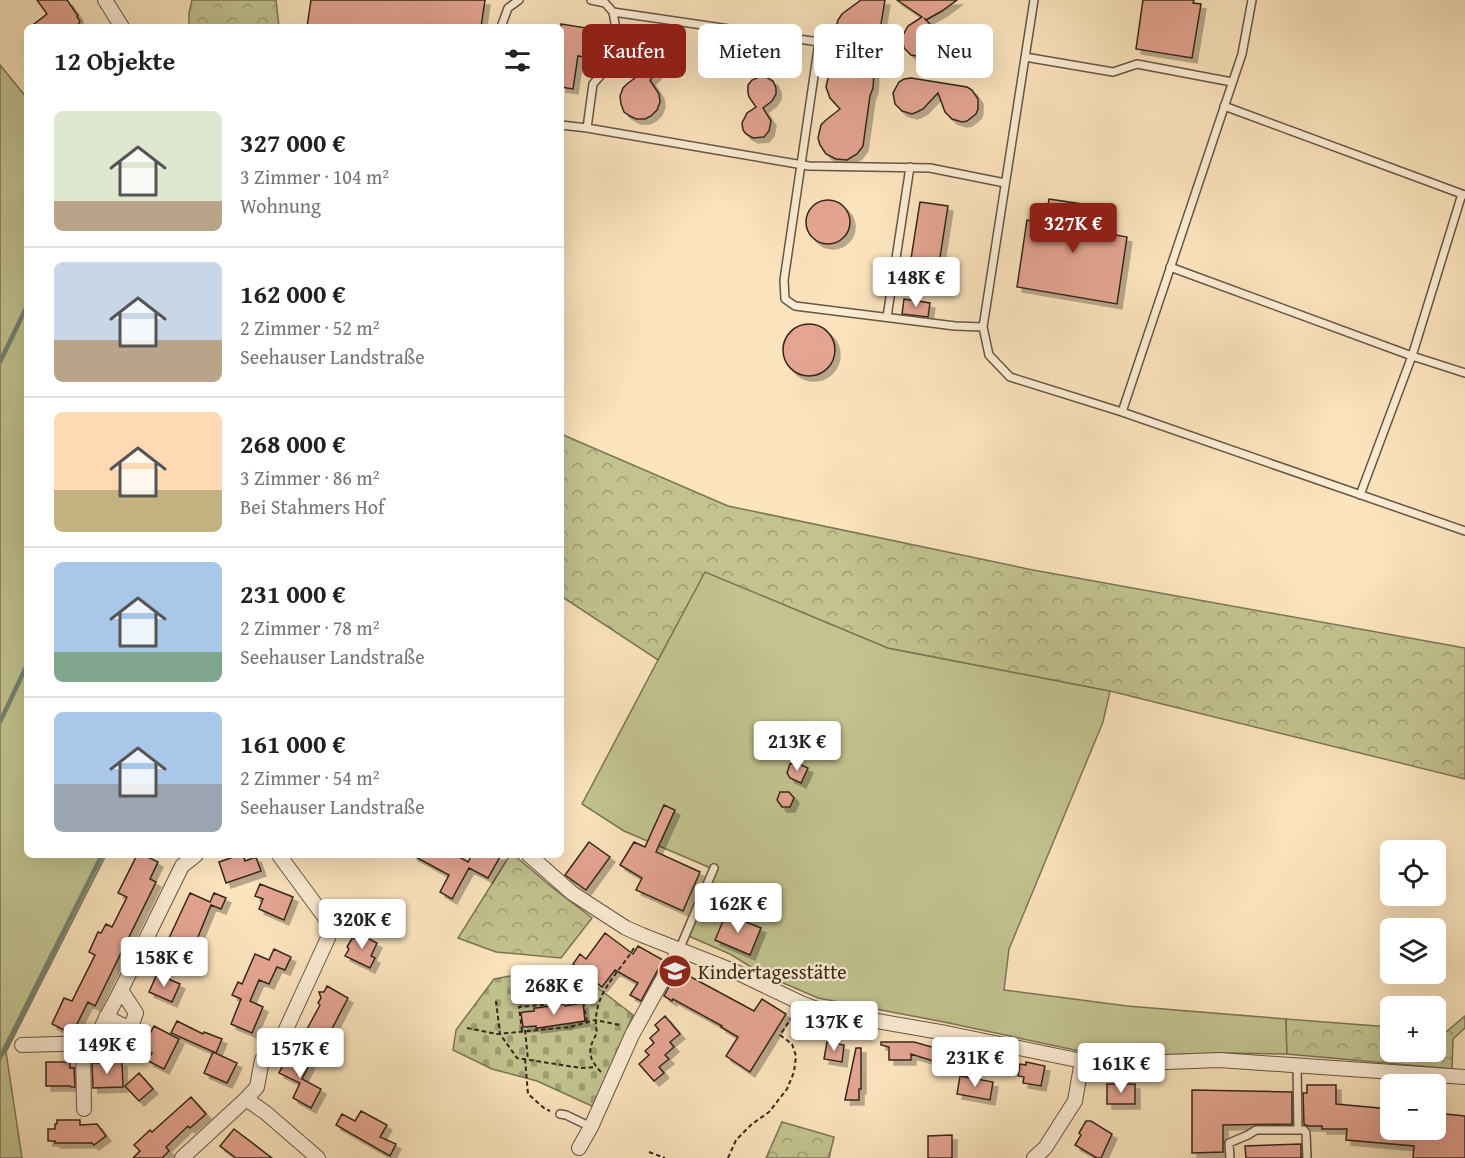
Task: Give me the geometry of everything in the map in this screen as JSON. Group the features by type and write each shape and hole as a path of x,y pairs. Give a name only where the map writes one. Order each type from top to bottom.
{"street":[{"path":"105,0 120,24"},
{"path":"22,1045 93,1043 182,866 192,858"},
{"path":"183,1158 258,1087 262,1060 282,1038 328,938 329,923 281,858"},
{"path":"532,858 572,893 626,928 736,972 817,1009 1082,1061 1115,1064 1219,1060 1465,1077"},
{"path":"579,1148 591,1127 635,1029 679,950"},
{"path":"106,1017 130,1029 136,1013 121,990"},
{"path":"83,1043 84,1109"},
{"path":"1034,1158 1045,1148 1075,1101 1082,1061"},
{"path":"246,1099 266,1113 318,1158"}],"lane":[{"path":"502,24 508,8 519,0"},
{"path":"587,128 593,84 608,67 617,35 613,12 605,3 591,0"},
{"path":"1034,0 983,327 989,355 1010,377 1122,412 1465,531"},
{"path":"1122,412 1242,54 1252,0"},
{"path":"613,12 819,42 784,280 785,298 795,306 955,326 983,327"},
{"path":"1025,57 1113,72 1137,64 1232,82"},
{"path":"1224,106 1463,195 1412,356 1360,495"},
{"path":"564,125 808,166 930,168 1005,183"},
{"path":"887,317 909,167"},
{"path":"1170,267 1412,356 1465,373"},
{"path":"679,950 714,868"},
{"path":"1297,1066 1298,1130"},
{"path":"560,1114 591,1127"},
{"path":"1230,1158 1229,1143 1256,1130 1304,1130 1306,1158"}],"path":[{"path":"611,1082 593,1064 590,1045 597,1033 595,1020 607,984 642,935"},
{"path":"518,977 522,1007"},
{"path":"496,1000 500,1034 517,1058 581,1068 596,1067"},
{"path":"560,1114 544,1108 528,1094 527,1059 519,1007 583,1001 587,1022"},
{"path":"728,1158 736,1140 752,1124 769,1112 786,1089 794,1072 796,1056 792,1044 780,1035 801,1003"},
{"path":"467,1028 500,1034 570,1027 595,1020 635,1029"},
{"path":"649,1152 664,1158"}],"green space":[{"path":"192,0 276,0 279,24 189,24"},
{"path":"0,65 24,94 24,858 104,858 6,1052 22,1158 0,1158"},
{"path":"564,435 728,506 1033,570 1465,648 1465,779 1110,691 888,648 705,572 658,660 564,598"},
{"path":"705,571 888,648 1110,691 1103,722 1009,949 1004,990 1127,1006 1286,1019 1287,1054 1123,1056 1084,1052 818,998 684,934 713,869 624,831 582,804"},
{"path":"508,858 518,858 592,918 561,958 496,952 458,938"},
{"path":"566,971 580,974 633,1015 594,1107 537,1081 492,1069 453,1050 456,1030 494,979 532,972"},
{"path":"1465,1016 1465,1028 1453,1039 1452,1069 1287,1054 1286,1019 1380,1026 1380,1062 1446,1062 1446,1032"},
{"path":"782,1122 834,1137 829,1158 766,1158"}],"building":[{"path":"37,0 67,0 80,21 78,24 34,24 47,14"},
{"path":"311,0 485,0 481,24 307,24"},
{"path":"861,0 885,0 881,24 837,24 842,14"},
{"path":"897,0 957,0 926,20 930,24 916,24 916,56 911,55 904,48 904,33 908,26 922,17"},
{"path":"1143,0 1194,0 1193,3 1201,4 1192,58 1136,49"},
{"path":"564,24 582,27 582,57 578,56 573,89 564,88"},
{"path":"635,78 652,78 650,80 659,94 660,102 657,110 651,116 636,119 624,112 620,96 627,84"},
{"path":"768,78 773,81 776,88 772,101 763,108 771,121 769,131 764,137 753,138 743,130 742,123 747,113 756,107 748,93 748,85 752,80"},
{"path":"828,78 874,78 863,146 857,154 847,160 836,159 826,154 820,145 818,138 821,125 840,109 830,98 826,87"},
{"path":"911,78 967,87 978,99 976,114 967,121 952,119 945,112 938,93 923,109 917,112 912,114 902,111 895,104 893,93 899,82"},
{"path":"1049,199 1109,208 1105,233 1127,237 1117,304 1017,287 1027,220 1045,223"},
{"path":"828,200 837,201 844,206 849,213 849,231 844,238 837,243 828,244 819,243 812,238 807,231 806,222 807,213 812,206 819,201"},
{"path":"920,202 948,206 938,270 910,265"},
{"path":"904,299 930,303 928,317 902,314"},
{"path":"804,324 814,324 828,331 835,350 828,369 814,376 804,376 794,372 787,365 783,355 783,345 787,335 794,328"},
{"path":"797,763 808,768 801,783 790,778 787,773 790,764"},
{"path":"780,792 789,792 794,798 790,807 782,807 777,800"},
{"path":"664,805 675,810 656,852 700,872 683,911 636,890 642,878 620,865 634,842 645,847"},
{"path":"589,842 610,857 586,890 565,875"},
{"path":"136,858 150,858 158,862 150,879 156,882 95,1006 88,1002 72,1034 52,1024 64,998 72,1001 95,955 89,952 98,932 101,933 106,924 112,927 127,897 118,893"},
{"path":"230,858 244,858 245,861 256,858 261,871 226,883 219,862"},
{"path":"418,858 461,858 468,862 470,858 499,858 488,878 469,868 452,899 440,892 449,875"},
{"path":"260,884 293,897 284,920 259,909 263,899 255,896"},
{"path":"190,893 210,902 214,893 226,898 221,909 211,905 187,964 162,953"},
{"path":"726,914 761,928 750,955 715,940"},
{"path":"357,933 377,943 371,956 375,958 370,968 345,956 349,949 347,947"},
{"path":"605,933 633,954 638,946 663,960 641,1001 630,995 638,983 615,970 602,987 573,964 580,954 586,959"},
{"path":"274,949 291,957 285,970 277,967 269,984 259,980 250,1001 263,1007 252,1033 231,1024 241,999 232,995 238,982 242,984 255,954 269,960"},
{"path":"678,970 754,1011 762,999 786,1014 750,1072 726,1056 738,1037 722,1026 664,996"},
{"path":"157,974 180,984 172,1002 149,992"},
{"path":"327,986 348,998 325,1042 306,1031 320,1005 318,1003 321,998 319,992 324,992"},
{"path":"583,1003 585,1021 538,1028 536,1026 523,1027 521,1013 523,1012 534,1011 534,1008"},
{"path":"665,1016 680,1034 670,1042 674,1047 665,1055 669,1059 659,1067 664,1073 654,1081 639,1064 649,1055 645,1051 654,1043 650,1038 659,1030 655,1025"},
{"path":"177,1021 203,1034 204,1032 222,1039 216,1053 171,1033"},
{"path":"154,1026 179,1039 164,1069 148,1061 152,1053 142,1049"},
{"path":"827,1042 844,1045 842,1062 824,1059"},
{"path":"881,1042 914,1042 946,1051 947,1045 969,1050 965,1072 911,1054 911,1060 889,1060 889,1047 881,1045"},
{"path":"856,1048 861,1048 859,1100 845,1100"},
{"path":"290,1051 311,1061 302,1079 321,1089 311,1108 293,1098 300,1083 279,1073"},
{"path":"213,1052 237,1063 227,1083 204,1073"},
{"path":"46,1062 70,1062 70,1068 74,1068 75,1087 46,1086"},
{"path":"122,1062 123,1087 93,1088 92,1063"},
{"path":"1026,1062 1045,1066 1041,1086 1023,1083 1024,1077 1018,1076 1020,1064 1026,1065"},
{"path":"139,1073 153,1089 139,1101 125,1086"},
{"path":"960,1076 993,1082 990,1100 957,1094"},
{"path":"1107,1084 1135,1084 1135,1104 1107,1104"},
{"path":"1307,1085 1336,1085 1336,1104 1380,1108 1380,1140 1446,1140 1446,1114 1465,1116 1465,1158 1413,1158 1414,1146 1346,1140 1347,1129 1322,1129 1322,1126 1308,1126 1304,1124 1303,1093 1307,1093"},
{"path":"1192,1090 1292,1092 1292,1124 1223,1125 1223,1152 1192,1153"},
{"path":"191,1097 206,1114 190,1128 188,1126 166,1147 169,1151 162,1158 133,1158 140,1151 134,1145"},
{"path":"361,1111 387,1125 380,1137 396,1144 390,1156 336,1125 342,1114 355,1121"},
{"path":"57,1120 80,1120 80,1125 97,1124 106,1136 94,1145 92,1143 48,1141 48,1129 55,1129"},
{"path":"1086,1121 1091,1121 1112,1134 1101,1158 1075,1145"},
{"path":"234,1129 272,1158 236,1158 220,1146"},
{"path":"952,1135 952,1158 928,1158 928,1136"},
{"path":"1301,1144 1301,1158 1246,1158 1245,1146"}],"waterway":[{"path":"0,362 24,312"},
{"path":"0,722 24,671"},
{"path":"0,1058 100,858"}],"place":[{"name":"Kindertagesstätte","path":"675,971"}]}
